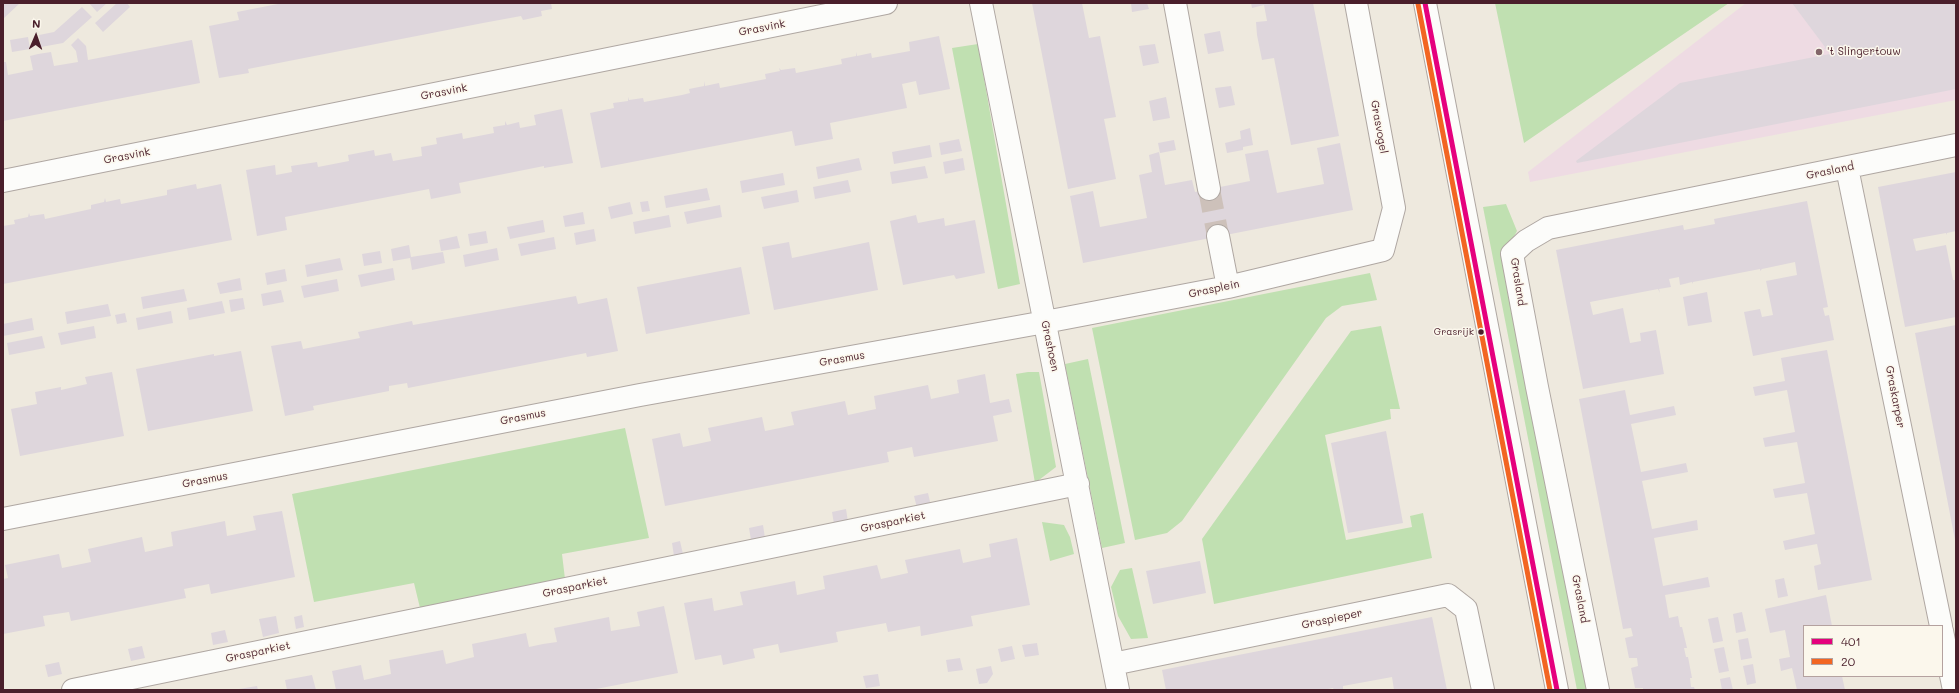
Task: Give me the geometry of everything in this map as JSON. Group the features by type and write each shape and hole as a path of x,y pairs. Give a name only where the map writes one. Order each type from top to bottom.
{"street":[{"name":"Grasvink","path":"3,181 886,3"},
{"name":"Grashoen","path":"981,3 1118,690"},
{"path":"1174,3 1209,189"},
{"name":"Grasvogel","path":"1356,3 1394,208 1382,250"},
{"path":"1425,3 1557,690"},
{"name":"Grasland","path":"1598,690 1536,387 1512,254 1526,241 1548,228 1956,145"},
{"name":"Graskarper","path":"1847,168 1941,625"},
{"path":"1218,236 1228,287"},
{"name":"Grasplein","path":"1045,322 1228,287 1382,250"},
{"name":"Grasmus","path":"3,519 640,395 1045,322"},
{"name":"Grasparkiet","path":"72,690 1078,484"},
{"name":"Graspieper","path":"1112,664 1448,595 1466,609 1483,690"},
{"path":"1943,636 1954,690"}],"shaded area":[{"name":"'t Slingertouw","path":"1746,3 1956,3 1956,100 1530,182 1528,172"}],"green space":[{"path":"1495,3 1729,3 1524,143"},
{"path":"978,44 1020,284 998,289 952,48"},
{"path":"1506,204 1517,231 1504,255 1588,690 1577,690 1483,207"},
{"path":"1370,273 1377,300 1342,306 1326,318 1182,521 1167,533 1135,540 1092,328"},
{"path":"1381,326 1400,409 1390,409 1391,419 1325,435 1346,540 1412,527 1410,516 1423,513 1432,558 1214,604 1202,539 1351,331"},
{"path":"1088,359 1125,543 1102,548 1065,364"},
{"path":"1039,372 1056,467 1035,483 1016,374"},
{"path":"625,428 649,538 562,554 565,579 420,608 414,583 314,602 292,494"},
{"path":"1042,522 1064,525 1070,537 1074,554 1050,561"},
{"path":"1132,568 1148,638 1131,639 1118,616 1111,587 1120,570"}],"building":[{"path":"3,3 20,3 3,19"},
{"path":"89,3 107,3 97,12"},
{"path":"117,3 127,3 130,7 103,32 95,23"},
{"path":"283,3 551,3 552,9 541,11 542,16 523,20 521,16 483,23 248,69 249,73 219,78 209,26 239,20 237,12"},
{"path":"1032,3 1082,3 1089,38 1100,36 1116,117 1104,119 1116,179 1068,189"},
{"path":"1131,3 1147,3 1149,9 1132,12"},
{"path":"1251,3 1313,3 1339,136 1291,145 1274,58 1262,60 1257,35 1256,22 1267,21 1264,5 1252,8"},
{"name":"'t Slingertouw","path":"1792,3 1956,3 1956,89 1577,163 1576,161 1680,83 1835,53 1834,47 1824,49 1825,47"},
{"path":"82,7 92,17 63,43 41,47 39,35 54,32"},
{"path":"1220,31 1224,51 1208,54 1204,34"},
{"path":"939,36 950,89 919,95 916,81 902,84 907,108 830,123 833,139 795,146 792,131 601,168 590,113 614,108 613,103 628,101 628,97 629,100 643,98 644,102 690,93 689,89 704,86 704,81 705,86 719,83 720,88 766,79 765,74 780,71 779,68 781,70 795,68 796,73 842,64 841,59 856,56 856,52 857,56 871,53 872,58 910,51 909,42"},
{"path":"28,37 30,49 12,52 10,40"},
{"path":"78,38 86,46 88,60 192,40 200,83 3,121 3,62 6,62 8,75 33,70 30,56 38,54 51,52 54,66 78,62 76,51 71,45"},
{"path":"1155,44 1159,63 1143,66 1139,46"},
{"path":"1231,86 1235,105 1219,108 1215,88"},
{"path":"1166,97 1170,118 1153,121 1149,101"},
{"path":"562,109 573,163 544,168 544,166 459,183 461,193 431,199 429,189 285,217 287,230 257,236 246,170 275,165 276,175 292,172 291,166 317,162 318,167 349,161 348,155 374,150 375,156 391,153 393,161 422,156 421,147 437,144 436,138 462,133 463,139 494,133 493,127 505,125 505,121 507,125 519,122 520,128 536,125 534,115"},
{"path":"1250,128 1253,145 1243,147 1243,150 1227,153 1225,143 1241,139 1240,131"},
{"path":"959,139 962,151 941,155 939,143"},
{"path":"1174,140 1176,150 1160,153 1158,143"},
{"path":"1340,143 1353,210 1083,263 1070,196 1093,191 1100,227 1147,218 1139,175 1152,172 1149,155 1159,152 1165,185 1192,180 1195,192 1250,181 1245,154 1268,150 1277,193 1324,184 1317,148"},
{"path":"930,145 932,157 894,164 892,152"},
{"path":"859,158 862,170 818,179 816,167"},
{"path":"963,158 965,170 945,174 943,162"},
{"path":"925,166 928,178 892,184 890,172"},
{"path":"1956,172 1956,231 1947,233 1946,235 1946,233 1913,239 1916,251 1946,245 1953,280 1956,280 1956,317 1905,327 1878,187"},
{"path":"783,173 785,185 742,193 740,181"},
{"path":"848,180 851,192 815,199 813,187"},
{"path":"196,184 197,189 221,184 232,240 3,284 3,226 15,224 14,220 28,217 29,213 30,216 44,214 45,219 91,209 91,205 104,202 105,198 106,202 120,199 121,204 167,195 167,190"},
{"path":"707,188 710,200 666,208 664,196"},
{"path":"797,190 799,202 764,209 761,197"},
{"path":"648,201 650,211 642,212 640,202"},
{"path":"1807,201 1828,307 1823,308 1825,316 1829,315 1834,340 1753,356 1744,312 1760,309 1762,317 1773,315 1766,281 1797,275 1795,262 1762,269 1760,271 1760,269 1693,282 1692,284 1692,282 1680,285 1679,277 1669,279 1671,287 1659,289 1660,293 1658,289 1590,302 1593,315 1623,308 1630,343 1641,341 1640,333 1656,330 1664,374 1583,389 1556,250 1683,225 1684,230 1715,224 1714,219"},
{"path":"630,202 633,214 611,219 608,207"},
{"path":"720,205 722,217 687,224 684,212"},
{"path":"583,212 585,224 565,227 563,216"},
{"path":"669,215 671,227 635,234 633,222"},
{"path":"916,215 918,223 944,218 945,226 975,220 985,273 956,279 954,275 903,285 890,221"},
{"path":"543,220 545,232 510,239 507,227"},
{"path":"594,229 596,241 576,245 574,233"},
{"path":"486,231 488,243 470,246 468,234"},
{"path":"457,236 460,248 441,251 439,240"},
{"path":"554,237 556,249 521,256 518,244"},
{"path":"789,242 792,258 869,242 878,290 774,310 762,247"},
{"path":"409,245 411,257 443,252 445,263 412,270 410,258 393,261 391,249"},
{"path":"497,248 499,260 465,267 463,255"},
{"path":"380,251 382,263 364,266 362,254"},
{"path":"340,258 343,270 307,277 305,265"},
{"path":"741,267 750,314 646,334 637,287"},
{"path":"393,268 395,280 361,287 358,275"},
{"path":"285,269 287,281 267,285 265,273"},
{"path":"240,278 242,290 220,294 217,283"},
{"path":"337,279 339,291 304,298 301,286"},
{"path":"184,289 187,301 143,309 141,297"},
{"path":"281,290 284,302 263,306 261,294"},
{"path":"1707,292 1712,322 1688,326 1683,297"},
{"path":"576,296 578,304 607,298 618,351 587,357 586,353 408,388 407,383 389,386 389,391 313,406 314,410 285,416 271,346 301,341 303,349 360,338 358,332 412,321 413,325"},
{"path":"243,298 245,309 231,312 229,300"},
{"path":"222,301 225,313 189,320 187,308"},
{"path":"108,304 111,316 67,324 65,312"},
{"path":"171,311 173,323 138,330 136,318"},
{"path":"125,313 127,322 117,324 115,315"},
{"path":"32,318 34,330 3,336 3,324"},
{"path":"1956,325 1956,540 1955,540 1915,333"},
{"path":"94,326 96,338 61,345 58,333"},
{"path":"42,336 45,348 9,355 7,343"},
{"path":"1827,350 1872,580 1818,590 1814,566 1821,564 1817,544 1785,550 1783,541 1815,534 1807,493 1775,498 1773,489 1805,483 1797,442 1765,447 1763,438 1795,432 1787,390 1755,396 1753,387 1785,381 1781,358"},
{"path":"241,351 253,411 148,431 136,369 214,354 214,356"},
{"path":"112,372 124,436 20,456 11,409 37,404 35,392 61,387 61,390 87,384 85,377"},
{"path":"985,374 990,403 1009,399 1012,412 993,416 998,441 914,457 912,447 887,452 889,462 665,506 652,439 680,433 683,447 711,441 708,428 762,417 765,431 794,425 791,412 845,401 848,415 876,409 874,396 928,385 931,399 959,393 957,380"},
{"path":"1625,390 1630,415 1674,406 1676,415 1631,424 1641,472 1686,463 1688,472 1642,481 1652,529 1697,520 1698,530 1654,538 1663,586 1708,577 1710,587 1665,595 1669,618 1678,616 1680,627 1682,627 1687,648 1684,648 1686,657 1688,657 1692,678 1690,678 1691,687 1694,687 1695,690 1643,690 1643,688 1635,688 1631,668 1638,666 1637,658 1629,658 1625,638 1633,636 1631,628 1623,629 1579,399"},
{"path":"1386,431 1403,523 1348,533 1331,443"},
{"path":"928,493 931,506 917,508 914,496"},
{"path":"846,509 848,522 834,524 832,512"},
{"path":"282,511 295,577 211,594 209,584 184,589 186,598 71,621 69,612 43,616 45,626 3,634 3,579 8,578 5,565 59,554 62,568 91,562 88,549 142,537 145,552 173,546 171,532 225,521 227,536 256,530 253,516"},
{"path":"763,525 765,538 751,540 749,528"},
{"path":"1017,538 1030,605 971,616 973,626 921,636 920,626 888,632 886,623 836,632 838,642 780,653 778,644 753,649 755,658 723,665 721,655 695,660 684,603 712,598 714,611 743,605 740,592 795,581 797,595 825,589 823,576 877,565 881,579 908,573 905,560 960,549 963,563 991,557 989,544"},
{"path":"680,541 683,554 674,556 672,543"},
{"path":"1200,561 1206,593 1153,604 1146,571"},
{"path":"1784,578 1788,596 1778,598 1775,580"},
{"path":"1826,595 1832,625 1803,625 1803,677 1842,677 1845,690 1797,690 1792,668 1781,671 1779,659 1790,657 1785,630 1770,633 1765,609"},
{"path":"664,606 678,673 591,690 336,690 332,671 361,665 364,680 391,674 389,660 443,650 446,664 474,657 472,644 526,633 529,647 557,642 554,628 609,617 611,631 640,626 637,612"},
{"path":"1742,612 1746,631 1736,633 1733,614"},
{"path":"302,615 304,627 296,629 294,617"},
{"path":"276,616 279,633 263,637 259,619"},
{"path":"1432,617 1447,690 1394,690 1392,677 1343,686 1343,690 1334,690 1333,688 1323,690 1166,690 1162,670"},
{"path":"1718,617 1723,641 1713,643 1708,619"},
{"path":"225,630 228,642 213,645 211,633"},
{"path":"1748,638 1752,658 1741,660 1738,640"},
{"path":"1037,643 1039,655 1025,657 1022,645"},
{"path":"142,646 145,658 131,661 128,649"},
{"path":"1012,646 1015,659 1001,662 998,649"},
{"path":"1724,647 1729,671 1719,673 1714,649"},
{"path":"960,658 963,670 948,672 946,660"},
{"path":"59,662 62,674 48,677 45,665"},
{"path":"1753,664 1756,683 1747,685 1743,666"},
{"path":"991,666 993,674 987,683 979,684 976,669"},
{"path":"878,674 880,686 866,688 863,676"},
{"path":"312,675 316,690 287,690 285,680"},
{"path":"1730,677 1733,690 1722,690 1720,679"},
{"path":"257,686 258,690 239,690 239,689"}],"tunnel":[{"path":"1209,189 1218,236"}],"transit line":[{"name":"401","path":"1425,3 1557,690"},
{"name":"20","path":"1418,4 1550,690"}],"place":[{"name":"'t Slingertouw","path":"1819,52"},
{"name":"Grasrijk","path":"1481,332"}]}
